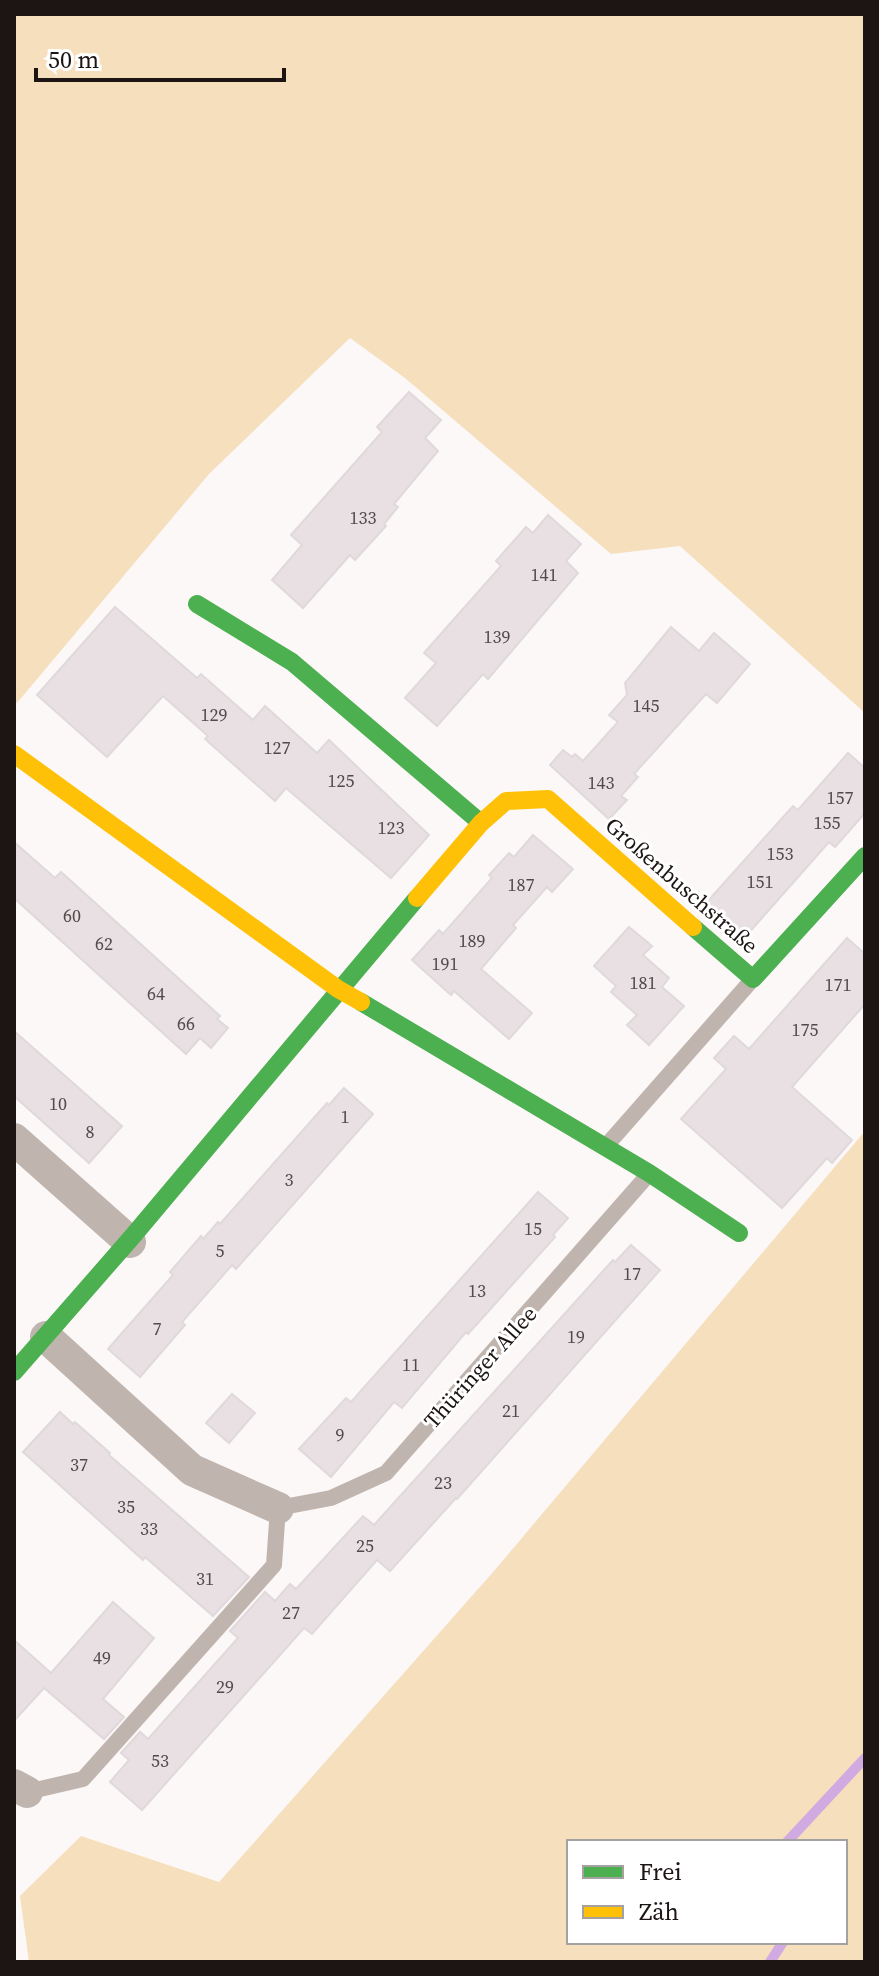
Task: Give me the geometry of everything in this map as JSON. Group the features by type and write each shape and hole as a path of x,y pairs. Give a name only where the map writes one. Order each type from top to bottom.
{"street":[{"path":"197,604 292,662 481,823"},
{"path":"14,754 338,989 649,1173 739,1233"},
{"name":"Großenbuschstraße","path":"338,989 481,823 506,801 548,799 753,979 865,856"},
{"path":"14,1372 130,1242 338,989"},
{"path":"14,1139 130,1242"},
{"path":"46,1337 192,1470 278,1508"}],"lane":[{"path":"605,1148 753,979"},
{"name":"Thüringer Allee","path":"278,1508 331,1498 386,1473 649,1173"},
{"path":"21,1788 83,1779 274,1565 278,1508"}],"shaded area":[{"path":"14,14 865,14 865,713 680,546 611,554 405,378 350,338 209,474 17,703 14,701"},
{"path":"865,1131 865,1962 29,1962 20,1896 81,1836 219,1882 494,1571"}],"building":[{"path":"409,392 441,420 425,438 438,451 394,504 398,507 384,524 386,526 355,560 350,555 303,608 272,580 302,545 291,535 382,432 377,427"},
{"path":"548,515 581,544 566,561 578,573 488,679 483,674 437,726 405,698 436,663 424,653 501,566 496,561 526,527 533,533"},
{"path":"115,607 197,678 201,674 253,720 265,706 317,753 329,740 429,835 391,878 286,788 275,801 205,739 208,736 163,696 107,757 37,695"},
{"path":"671,627 699,651 714,633 750,664 717,703 706,694 634,774 638,777 621,796 627,800 609,819 550,765 563,750 583,761 618,722 609,715 627,695 625,683"},
{"path":"848,753 865,768 865,813 835,847 829,842 746,936 707,902 793,806 798,810"},
{"path":"533,835 573,869 552,892 547,887 513,925 516,928 481,969 532,1013 509,1039 454,991 451,995 412,960 439,930 443,934 492,878 489,875 509,853 514,857"},
{"path":"14,842 55,878 61,872 220,1016 217,1019 228,1028 211,1048 200,1038 186,1054 14,898"},
{"path":"629,927 652,946 643,955 669,978 662,987 684,1006 649,1045 627,1025 637,1015 611,992 616,986 594,966"},
{"path":"847,938 865,954 865,1004 792,1087 852,1140 832,1163 827,1158 782,1208 681,1119 726,1069 714,1058 734,1036 749,1049"},
{"path":"14,1031 122,1126 89,1163 14,1096"},
{"path":"344,1088 373,1114 236,1269 232,1265 182,1322 185,1325 140,1377 108,1349 173,1275 170,1272 201,1236 203,1239 218,1222 220,1224 327,1103 329,1105"},
{"path":"538,1192 568,1218 553,1235 555,1237 468,1334 466,1332 402,1408 394,1402 331,1477 299,1449 346,1398 351,1402"},
{"path":"631,1245 660,1270 390,1571 377,1560 312,1634 304,1628 142,1810 110,1782 129,1760 121,1753 140,1732 148,1739 238,1638 230,1631 265,1592 275,1601 290,1584 296,1589 363,1516 374,1525 613,1260 615,1262"},
{"path":"232,1394 255,1413 229,1443 206,1423"},
{"path":"60,1412 249,1577 213,1616 145,1557 143,1560 23,1452"},
{"path":"113,1602 154,1638 103,1699 124,1717 104,1739 44,1688 14,1721 14,1640 51,1673"}],"waterway":[{"path":"789,1840 865,1758"},
{"path":"770,1962 782,1944"}],"traffic: fast":[{"path":"197,604 292,662 481,823"},
{"path":"693,927 753,979 865,856"},
{"path":"14,1372 132,1237 417,898"},
{"path":"361,1002 649,1173 739,1233"}],"traffic: slow":[{"path":"14,754 338,989 361,1002"},
{"path":"417,898 481,823 506,801 548,799 693,927"}]}
